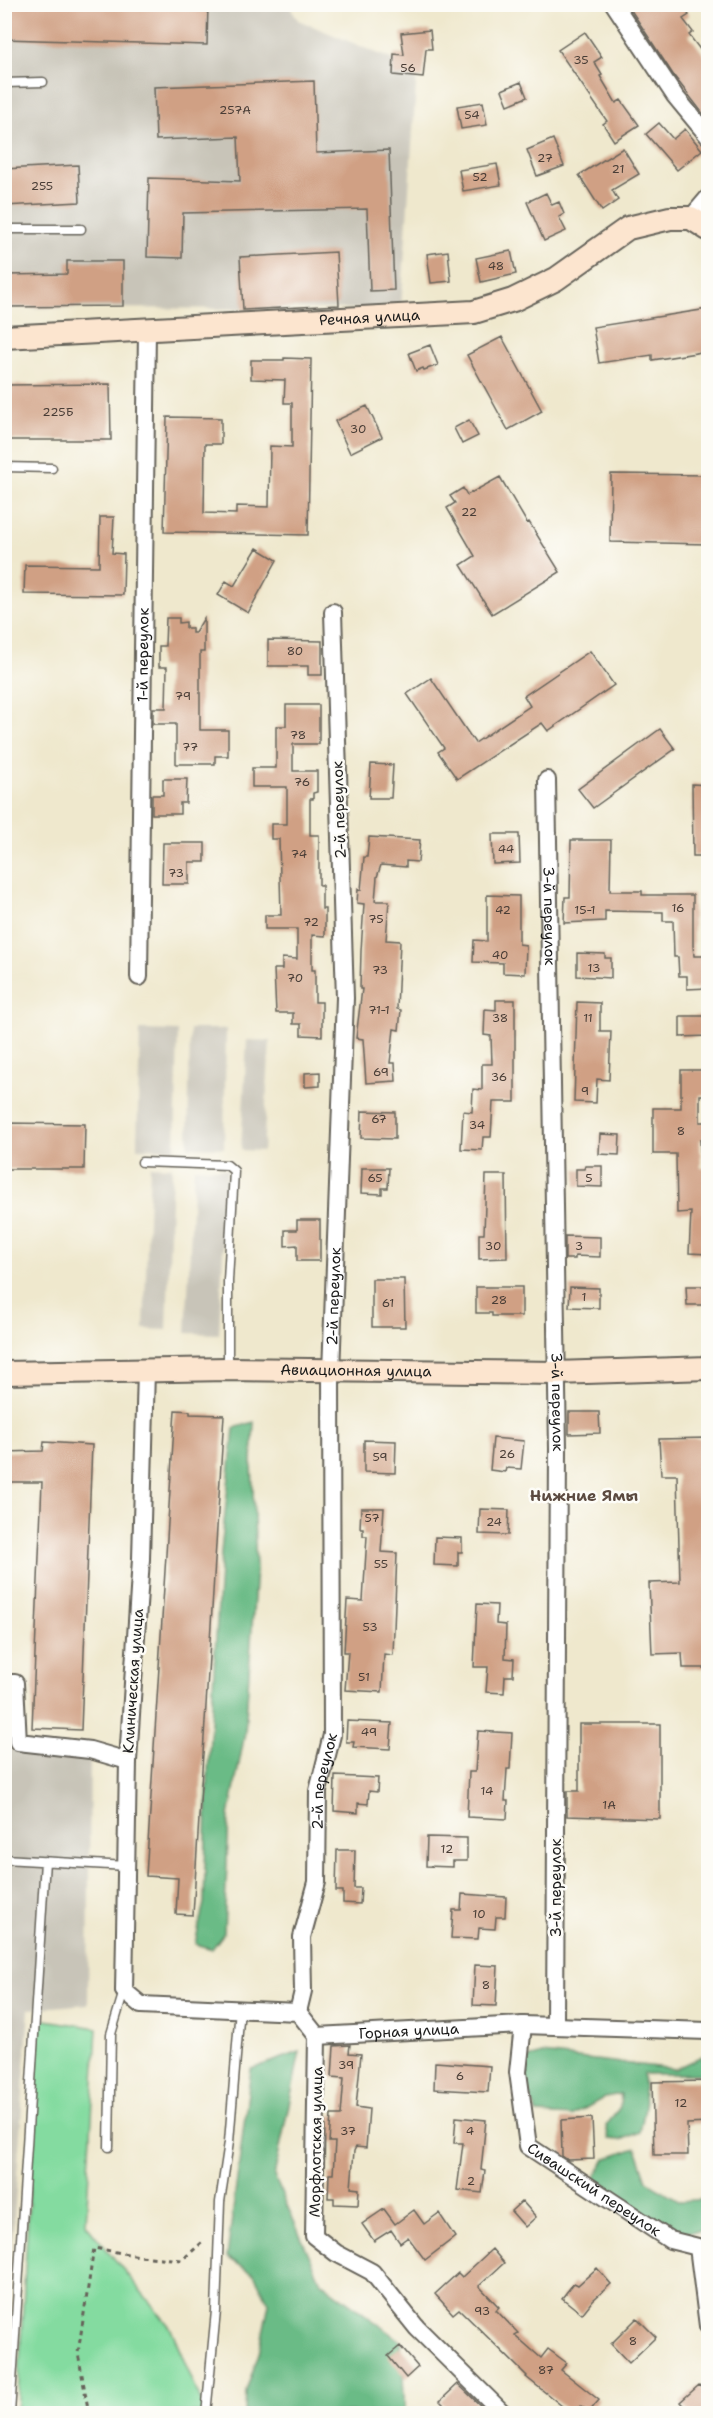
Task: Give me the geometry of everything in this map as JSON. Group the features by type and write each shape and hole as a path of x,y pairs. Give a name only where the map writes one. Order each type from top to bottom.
{"main road":[{"name":"Речная улица","path":"4,338 474,312 513,300 556,279 628,228 670,218 700,224"},
{"name":"Авиационная улица","path":"4,1373 228,1369 556,1373 708,1368"}],"street":[{"path":"614,4 675,96 708,136"},
{"path":"700,224 708,198"},
{"name":"1-й переулок","path":"139,977 147,330"},
{"name":"2-й переулок","path":"298,2012 303,1991 302,1937 317,1882 318,1791 332,1735 331,1372 345,998 333,612"},
{"name":"3-й переулок","path":"547,780 558,1449 555,2025"},
{"name":"Клиническая улица","path":"124,1991 128,1761 141,1559 146,1370"},
{"path":"4,1683 15,1683 18,1742 90,1750 128,1761"},
{"path":"124,1991 141,2005 298,2012 317,2036"},
{"name":"Горная улица","path":"317,2036 522,2025 708,2031"},
{"name":"Сивашский переулок","path":"522,2025 518,2072 528,2146 670,2240 698,2247 708,2326"},
{"name":"Морфлотская улица","path":"317,2036 314,2236 336,2253 372,2272 417,2328 504,2414"}],"lane":[{"path":"4,82 43,82"},
{"path":"4,229 81,229"},
{"path":"4,466 52,468"},
{"path":"142,1162 226,1165 234,1171 228,1281 228,1369"},
{"path":"4,1859 127,1866"},
{"path":"10,2414 45,1862"},
{"path":"109,2147 111,2034 124,1991"},
{"path":"206,2414 216,2311 220,2202 229,2142 240,2008"}],"path":[{"path":"89,2414 78,2353 94,2248 139,2256 182,2260 219,2227"}],"shaded area":[{"path":"5,5 289,5 298,20 417,70 401,309 5,308"},
{"path":"190,1029 226,1029 224,1148 188,1147"},
{"path":"140,1030 178,1031 175,1149 137,1148"},
{"path":"247,1040 270,1041 263,1151 241,1150"},
{"path":"150,1166 172,1167 167,1330 144,1329"},
{"path":"194,1167 227,1169 219,1334 186,1333"},
{"path":"5,1747 90,1750 88,2004 29,2009 5,2341"}],"green space":[{"path":"254,1422 252,1462 256,1568 245,1733 229,1816 224,1933 212,1949 195,1944 204,1903 208,1772 221,1552 234,1428"},
{"path":"39,2019 97,2028 86,2224 170,2327 206,2413 17,2414"},
{"path":"300,2052 274,2176 321,2282 401,2341 405,2413 245,2413 246,2391 259,2353 269,2303 254,2274 227,2257 251,2069"},
{"path":"542,2054 675,2069 702,2056 708,2074 643,2074 645,2108 640,2132 621,2140 609,2139 606,2126 620,2107 621,2094 605,2097 572,2116 538,2114 524,2083 518,2062"},
{"path":"636,2148 647,2180 653,2185 680,2201 708,2199 708,2231 669,2232 593,2181 605,2159"}],"building":[{"path":"4,4 208,4 207,45 4,39"},
{"path":"627,4 681,4 689,15 683,19 693,32 689,35 708,60 708,120 674,76"},
{"path":"430,30 432,49 426,49 423,78 393,75 394,54 404,55 401,33"},
{"path":"585,32 602,57 594,62 602,75 600,76 616,103 621,100 639,125 614,141 603,124 607,121 558,50"},
{"path":"314,81 316,153 389,150 394,290 370,291 367,209 183,213 182,258 147,257 149,178 240,181 238,137 156,140 154,87"},
{"path":"521,82 527,97 508,105 502,90"},
{"path":"483,102 487,125 461,129 457,106"},
{"path":"659,123 673,139 685,129 702,150 677,170 646,134"},
{"path":"553,139 564,166 537,176 527,150"},
{"path":"623,148 639,174 612,190 618,200 602,211 579,175"},
{"path":"497,164 501,185 463,191 459,170"},
{"path":"78,165 80,202 4,206 4,169"},
{"path":"546,193 552,205 559,202 564,214 559,217 566,231 544,241 527,202"},
{"path":"448,251 451,281 431,283 427,254"},
{"path":"511,251 516,274 481,282 476,258"},
{"path":"336,252 339,305 243,310 240,257"},
{"path":"67,261 123,261 123,306 4,307 4,275 67,274"},
{"path":"708,309 708,351 652,360 652,355 599,363 593,327"},
{"path":"502,337 542,411 508,430 467,355"},
{"path":"430,345 438,365 416,371 409,353"},
{"path":"284,358 311,359 308,535 164,532 167,417 221,418 221,444 205,444 204,513 236,514 236,506 269,507 270,446 292,447 292,403 284,403 285,380 251,379 251,360 284,360"},
{"path":"110,384 111,440 4,440 4,385"},
{"path":"367,406 382,437 350,453 335,421"},
{"path":"469,420 478,436 462,444 454,428"},
{"path":"611,474 708,475 708,544 610,542"},
{"path":"500,477 560,572 492,614 461,565 475,556 447,508 455,503 450,496 463,488 467,495"},
{"path":"100,517 114,517 112,553 124,554 123,595 24,594 25,565 99,566"},
{"path":"257,548 277,560 248,613 218,595 226,581 234,586"},
{"path":"166,618 179,618 179,623 186,622 186,628 192,628 192,633 195,633 204,618 204,652 200,652 200,730 228,730 228,756 215,756 215,764 176,764 176,724 153,724 153,708 166,708 167,667 159,667 159,646 165,646"},
{"path":"268,640 322,641 322,675 308,675 308,666 268,666"},
{"path":"590,651 614,685 548,731 542,723 457,779 438,752 444,748 407,694 431,678 475,743 530,706 524,696"},
{"path":"286,705 319,705 319,744 293,744 293,771 317,771 317,792 313,793 313,799 310,799 310,835 319,835 319,885 322,885 322,909 325,909 325,936 312,935 312,970 315,970 315,1002 322,1002 322,1036 301,1035 301,1024 293,1024 293,1013 276,1013 274,969 282,969 282,958 297,959 297,929 265,929 265,915 281,915 279,839 271,839 271,824 287,824 287,787 252,787 252,768 276,768 276,726 286,726"},
{"path":"660,729 675,749 593,808 578,789"},
{"path":"371,764 393,765 391,798 369,798"},
{"path":"163,779 187,779 186,803 180,803 180,814 152,814 152,795 163,795"},
{"path":"692,784 708,785 708,856 693,856"},
{"path":"492,834 519,834 520,863 493,864"},
{"path":"369,837 420,840 418,862 406,861 406,867 381,865 377,877 375,901 389,901 386,940 400,941 397,1009 401,1010 399,1030 394,1029 390,1063 395,1063 396,1081 366,1083 363,1039 356,1038 362,989 360,989 364,904 357,903"},
{"path":"571,840 611,840 610,891 642,891 642,895 693,895 694,956 708,956 708,988 687,989 687,976 679,976 678,957 674,957 673,921 663,921 663,912 605,911 605,921 564,923 565,897 570,897"},
{"path":"163,843 205,843 205,862 189,862 189,884 162,884"},
{"path":"487,895 519,896 519,944 526,945 525,974 503,973 503,963 473,962 474,940 487,941"},
{"path":"577,953 605,954 605,958 611,958 611,978 577,976"},
{"path":"496,1000 515,1000 515,1102 493,1102 491,1137 483,1137 482,1150 461,1149 463,1111 472,1112 473,1089 482,1090 482,1064 492,1064 491,1036 484,1035 485,1009 496,1010"},
{"path":"577,1002 600,1003 600,1031 611,1031 609,1080 597,1079 596,1103 574,1102"},
{"path":"680,1016 708,1016 708,1036 680,1037"},
{"path":"681,1070 708,1070 708,1095 700,1095 700,1122 708,1122 708,1140 700,1140 701,1168 708,1168 708,1254 689,1253 691,1212 677,1213 676,1154 653,1154 653,1108 681,1108"},
{"path":"320,1072 320,1086 305,1087 305,1073"},
{"path":"362,1111 395,1112 395,1139 361,1138"},
{"path":"4,1123 85,1124 84,1169 4,1169"},
{"path":"600,1134 620,1135 619,1155 599,1154"},
{"path":"585,1166 602,1166 602,1187 576,1186 576,1169 584,1169"},
{"path":"362,1168 389,1168 388,1188 382,1188 382,1194 361,1193"},
{"path":"486,1175 506,1175 507,1258 479,1259 479,1234 484,1234"},
{"path":"297,1220 320,1220 320,1261 297,1261 297,1245 285,1246 285,1230 297,1230"},
{"path":"565,1236 600,1237 600,1257 575,1256 575,1259 565,1259"},
{"path":"372,1279 404,1279 405,1327 372,1327"},
{"path":"686,1286 708,1286 708,1305 687,1305"},
{"path":"476,1287 522,1287 522,1316 492,1316 492,1313 476,1313"},
{"path":"570,1287 599,1288 599,1308 569,1307"},
{"path":"175,1410 190,1411 190,1414 224,1415 193,1915 176,1914 178,1878 146,1876"},
{"path":"569,1412 599,1412 600,1433 569,1434"},
{"path":"493,1438 524,1441 521,1469 506,1468 505,1472 490,1470"},
{"path":"708,1438 708,1668 683,1668 682,1653 652,1654 649,1583 680,1582 677,1475 661,1475 659,1439"},
{"path":"364,1440 396,1441 395,1473 364,1472"},
{"path":"44,1442 92,1445 81,1730 32,1728 42,1482 4,1482 4,1452 43,1451"},
{"path":"361,1508 384,1508 381,1552 397,1553 393,1655 384,1654 382,1692 345,1690 348,1652 344,1652 347,1600 363,1601 367,1536 363,1536 363,1528 360,1528"},
{"path":"480,1509 509,1510 508,1535 479,1534"},
{"path":"435,1537 462,1538 462,1552 458,1552 458,1566 434,1565"},
{"path":"477,1604 497,1605 496,1624 506,1625 505,1658 514,1659 513,1676 505,1676 504,1693 486,1692 488,1667 474,1667"},
{"path":"347,1721 392,1723 390,1749 353,1747 354,1742 346,1742"},
{"path":"579,1724 660,1724 660,1819 567,1816 567,1791 579,1791"},
{"path":"478,1731 512,1733 505,1801 508,1801 507,1819 467,1817 469,1772 475,1772"},
{"path":"335,1776 378,1778 377,1792 369,1791 368,1804 358,1803 358,1813 334,1811"},
{"path":"427,1837 467,1838 467,1861 453,1861 453,1867 426,1866"},
{"path":"337,1850 355,1850 354,1888 361,1888 360,1904 343,1903 343,1891 336,1891"},
{"path":"462,1894 506,1897 505,1917 496,1917 495,1929 479,1928 478,1939 451,1938 453,1910 461,1910"},
{"path":"475,1965 498,1966 496,2006 473,2005"},
{"path":"350,2045 349,2053 361,2054 356,2107 369,2109 366,2148 356,2147 354,2151 351,2188 359,2189 358,2205 334,2204 334,2198 328,2198 329,2174 333,2174 335,2142 329,2142 331,2115 341,2115 344,2078 332,2077 334,2046"},
{"path":"435,2062 490,2066 488,2092 434,2089"},
{"path":"708,2081 708,2123 687,2124 688,2155 654,2155 652,2082"},
{"path":"456,2117 486,2120 481,2170 485,2171 482,2193 457,2190 463,2143 454,2143"},
{"path":"592,2118 594,2159 568,2160 562,2156 561,2120"},
{"path":"522,2201 536,2217 525,2227 511,2211"},
{"path":"384,2209 395,2224 414,2210 424,2224 439,2213 455,2237 425,2260 408,2237 400,2243 391,2230 374,2241 362,2224"},
{"path":"492,2249 504,2263 479,2286 499,2307 496,2310 518,2333 515,2335 541,2358 548,2349 567,2363 561,2370 599,2400 589,2412 581,2406 575,2414 572,2414 526,2377 459,2309 453,2314 435,2294 458,2273 462,2277"},
{"path":"597,2268 611,2284 593,2300 582,2314 562,2298 574,2283 578,2285"},
{"path":"637,2318 656,2337 629,2363 611,2344"},
{"path":"400,2346 418,2367 406,2378 388,2356"},
{"path":"458,2384 489,2414 453,2414 440,2401"},
{"path":"699,2385 708,2395 708,2414 691,2414 680,2402"}],"district":[{"name":"Нижние Ямы","path":"584,1495"}]}
